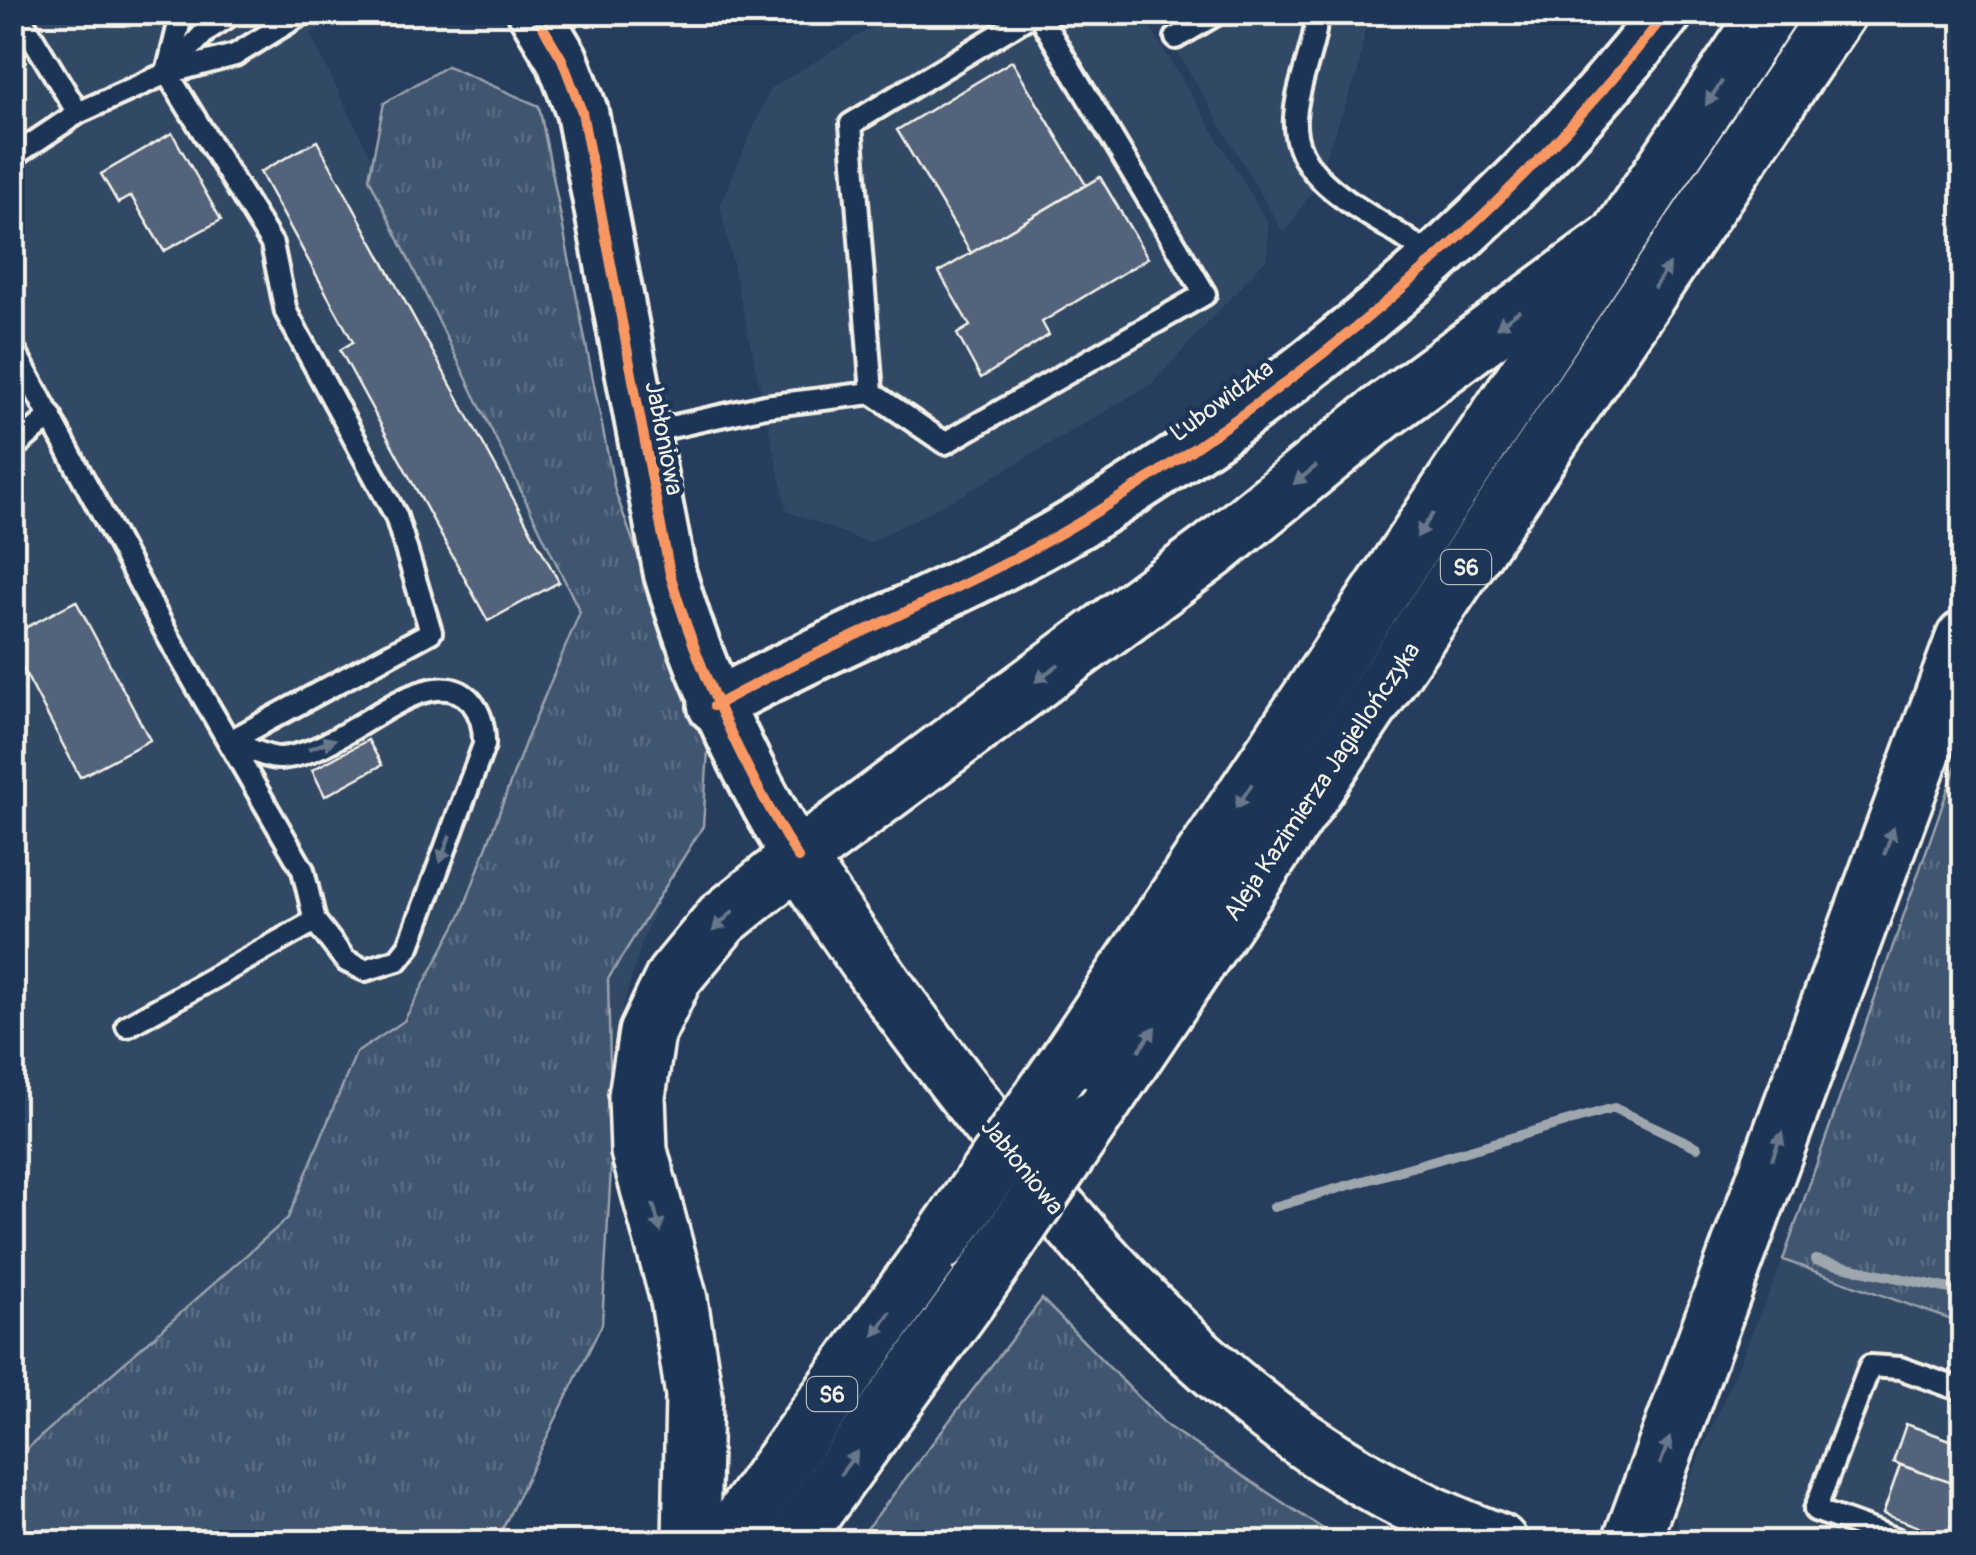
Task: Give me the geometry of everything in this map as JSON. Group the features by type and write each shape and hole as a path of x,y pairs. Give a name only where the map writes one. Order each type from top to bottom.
{"main road":[{"name":"S6","path":"725,1542 1060,1070 1769,12"},
{"name":"Aleja Kazimierza Jagiellończyka","path":"792,1542 977,1287 1092,1119 1838,12"},
{"path":"692,1542 694,1395 679,1300 639,1151 636,1096 647,1034 674,977 722,919 798,858 1213,550 1381,414 1615,240"},
{"path":"1631,1542 1964,639"},
{"name":"Jabłoniowa","path":"798,858 917,1034 1084,1242 1165,1329 1242,1397 1332,1463 1500,1542"}],"street":[{"name":"Jabłoniowa","path":"534,12 562,59 582,112 670,574 714,706 798,858"},
{"name":"Lubowidzka","path":"714,706 799,659 1078,523 1260,398 1433,260 1532,166 1622,70 1667,12"}],"lane":[{"path":"17,12 78,113"},
{"path":"182,12 167,72 272,244 286,312 396,516 431,632 230,741"},
{"path":"167,72 207,30 235,12"},
{"path":"12,157 78,113 167,72 235,56 305,12"},
{"path":"644,433 765,406 872,393 945,443 1204,294 1037,12 851,124 872,393"},
{"path":"1176,38 1220,12"},
{"path":"1318,12 1295,112 1302,156 1326,183 1408,237 1433,260"},
{"path":"1570,310 1551,390 1616,343"},
{"path":"12,346 169,638 303,870 316,921 346,961 365,970 398,960 409,946 484,746 481,712 466,695 449,689 428,690 331,742 279,758 230,741"},
{"path":"12,449 51,416"},
{"path":"1463,468 1530,421 1511,500"},
{"path":"127,1026 316,921"},
{"path":"1904,1542 1815,1510 1870,1366 1900,1368 1964,1391"}],"shaded area":[{"path":"12,13 345,13 310,34 584,588 702,791 643,939 511,1386 13,1542"},
{"path":"896,13 1142,13 1268,223 1267,258 1153,383 966,493 869,543 787,511 720,205 771,88"},
{"path":"1155,13 1368,13 1357,75 1312,191 1284,234"},
{"path":"1783,1260 1963,1324 1963,1542 1681,1542 1675,1514"}],"green space":[{"path":"447,66 539,106 615,491 708,750 703,826 608,979 612,1150 602,1324 496,1542 13,1542 12,1462 288,1218 356,1053 404,1021 462,913 525,743 580,612 369,178 384,103"},
{"path":"1963,746 1964,1324 1783,1260"},
{"path":"1042,1299 1167,1426 1343,1542 857,1542"}],"building":[{"path":"1012,61 1086,185 971,253 897,130"},
{"path":"172,133 221,220 164,251 131,196 118,203 101,174"},
{"path":"317,141 559,582 488,621 340,350 353,342 260,172"},
{"path":"1100,177 1148,258 1042,322 1049,335 981,378 957,334 970,326 939,272"},
{"path":"76,601 150,740 80,777 12,648 12,635"},
{"path":"368,740 382,765 325,796 312,770"},
{"path":"1906,1424 1964,1445 1964,1488 1893,1462"},
{"path":"1900,1465 1964,1487 1947,1537 1883,1514"}],"waterway":[{"path":"1274,1207 1614,1108 1697,1147"},
{"path":"1815,1260 1964,1292"}],"cycle path":[{"path":"534,12 562,59 582,112 670,574 695,649 725,720 798,858"},
{"path":"714,706 1036,547 1162,470 1242,414 1320,356 1469,228 1539,159 1667,12"}]}
